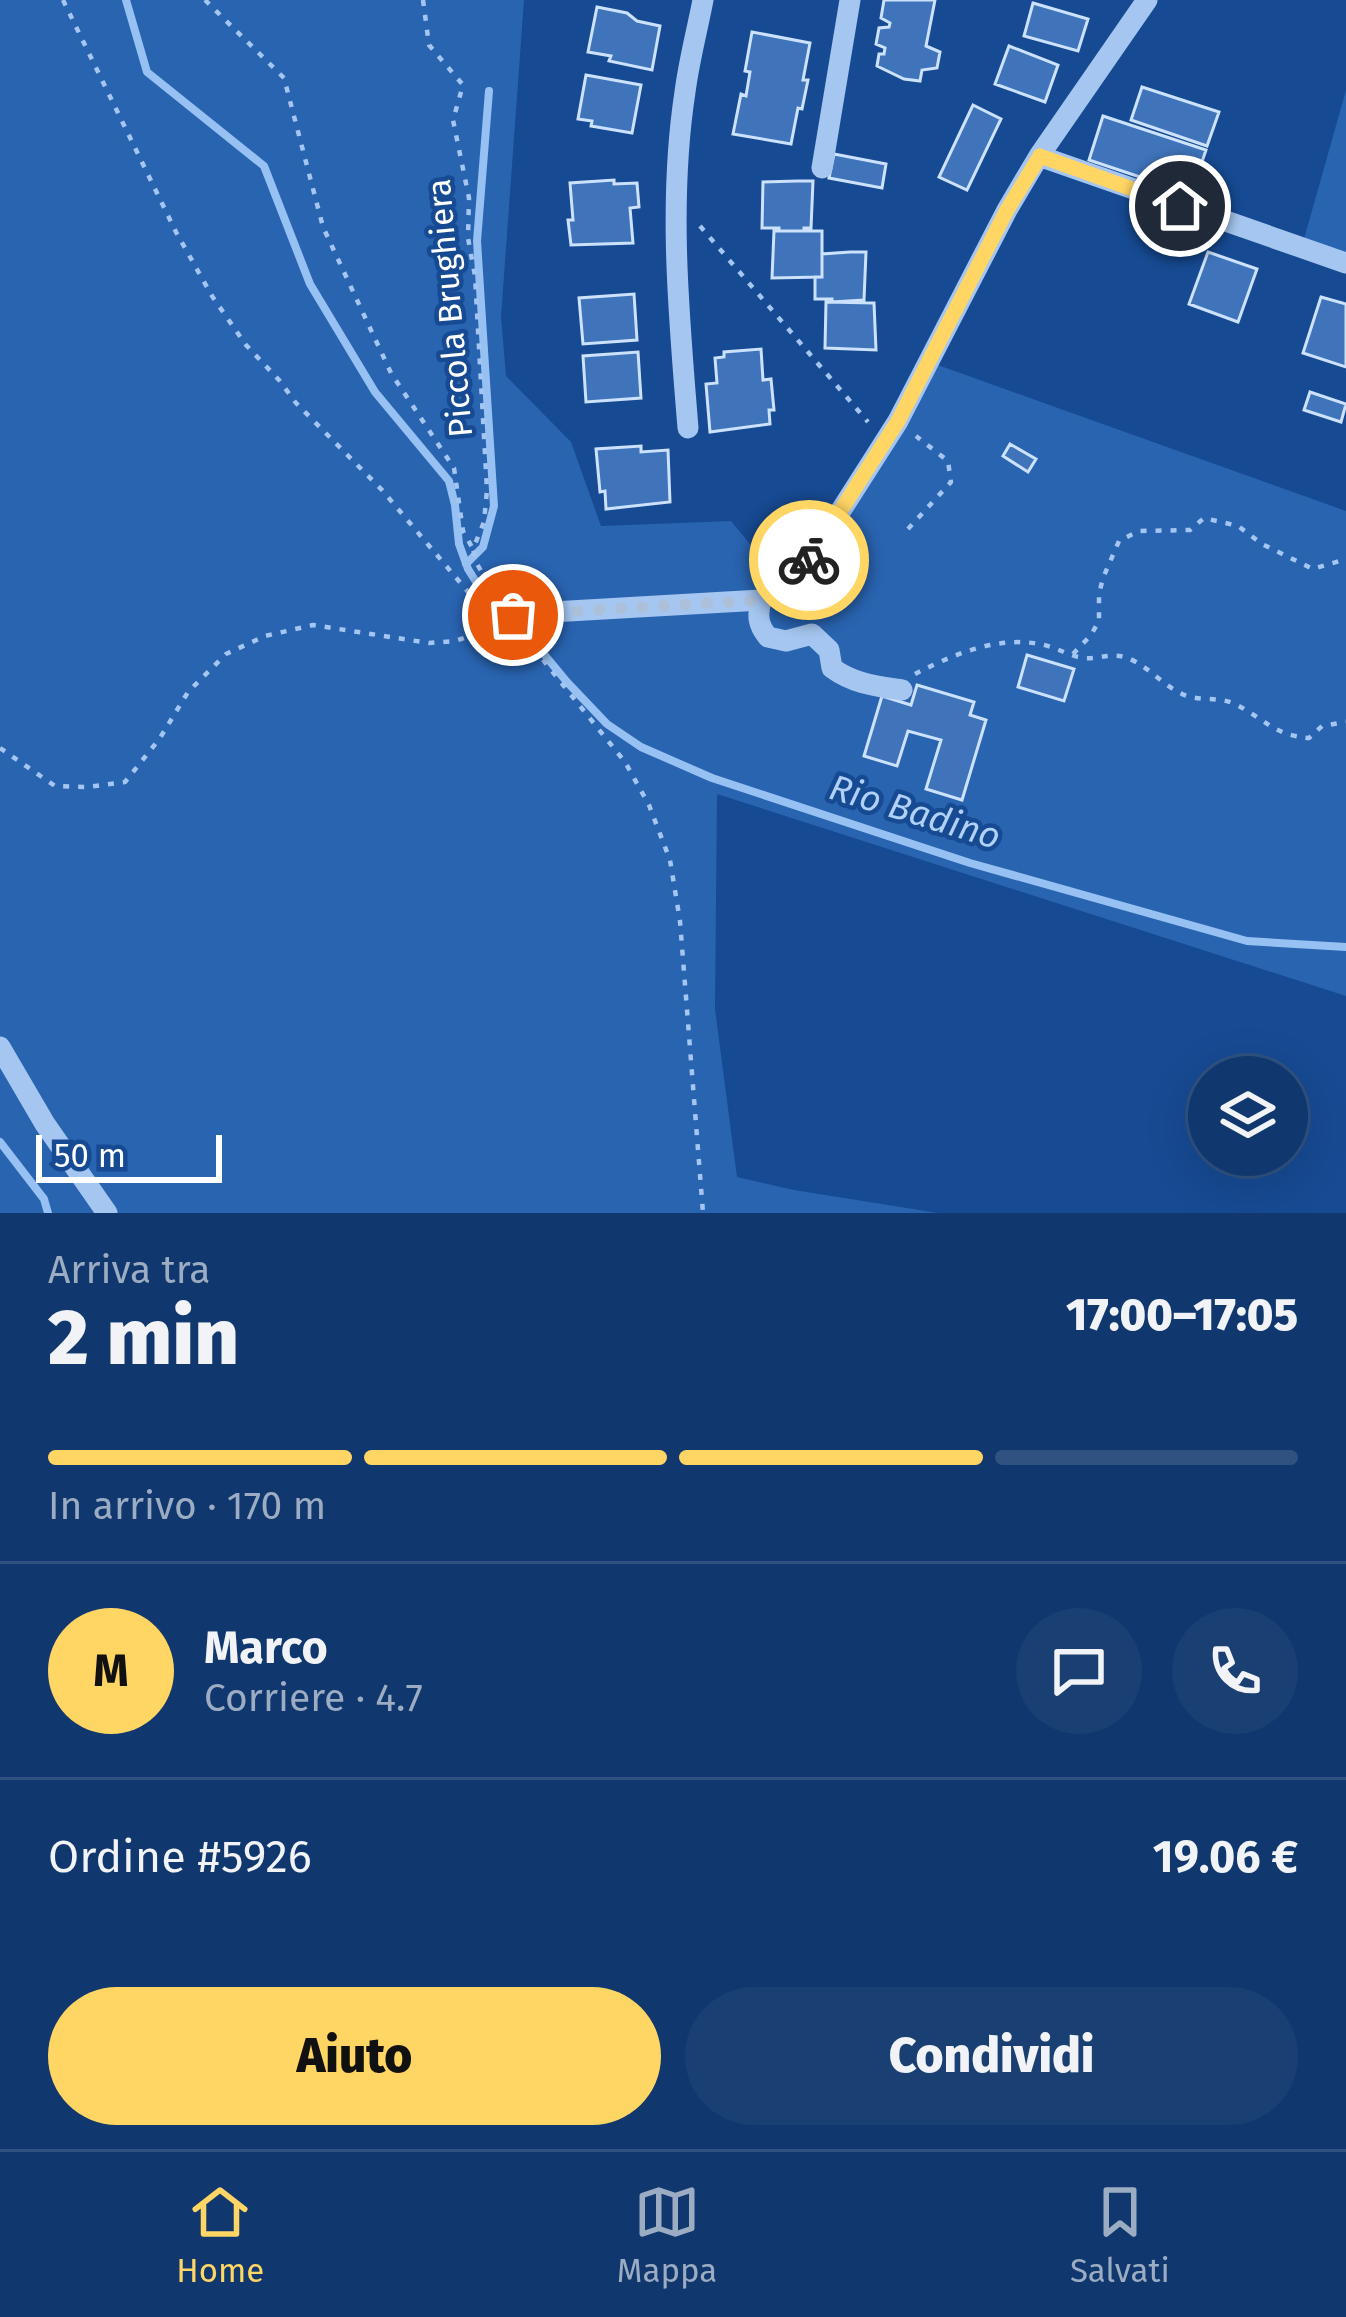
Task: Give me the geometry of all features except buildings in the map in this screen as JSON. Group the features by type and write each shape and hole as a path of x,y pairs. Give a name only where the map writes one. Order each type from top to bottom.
{"street":[{"path":"688,428 677,296 676,199 684,94 703,0"},
{"path":"822,168 850,0"},
{"path":"506,615 761,600 796,581 885,442 1007,210 1147,0"},
{"path":"1040,156 1346,263"},
{"path":"761,600 759,626 768,637 786,641 812,634 829,650 832,668 845,678 902,690"},
{"path":"0,1047 45,1124 107,1213"}],"path":[{"path":"63,0 176,232 245,345 382,490 483,610 506,615"},
{"path":"206,0 284,78 323,227 391,373 454,468 463,531 498,602 625,762 649,805 670,860 680,921 704,1213"},
{"name":"Piccola Brughiera","path":"423,0 430,45 463,85 453,120 469,198 488,490 474,551"},
{"path":"676,199 885,442"},
{"path":"908,529 952,482 948,461 923,442"},
{"path":"1073,654 1099,621 1099,594 1113,551 1119,541 1139,531 1190,530 1204,518 1238,526 1262,544 1313,569 1346,559"},
{"path":"0,748 56,786 125,782 188,692 226,654 265,636 313,625 429,643 454,641 481,632 506,615"},
{"path":"902,690 912,676 932,666 998,642 1032,642 1083,658 1109,654 1134,660 1178,693 1230,701 1286,736 1309,738 1322,726 1346,722"}],"shaded area":[{"path":"0,0 524,0 501,317 506,376 571,442 601,526 731,521 788,590 938,365 1346,511 1346,996 717,794 715,1009 737,1177 938,1213 0,1213"},
{"path":"1346,90 1346,254 1304,239"}],"waterway":[{"name":"Rio Badino","path":"126,0 147,72 264,166 310,284 375,392 449,481 459,544 488,601"},
{"path":"466,564 483,547 494,506 477,241 489,91"},
{"name":"Rio Badino","path":"519,624 607,724 641,747 712,778 970,863 1247,941 1346,947"},
{"path":"0,1142 44,1199 48,1213"}],"way so far":[{"path":"513,615 761,600 796,581 809,560"}],"route":[{"path":"809,560 898,421 1040,156 1180,206"}]}
